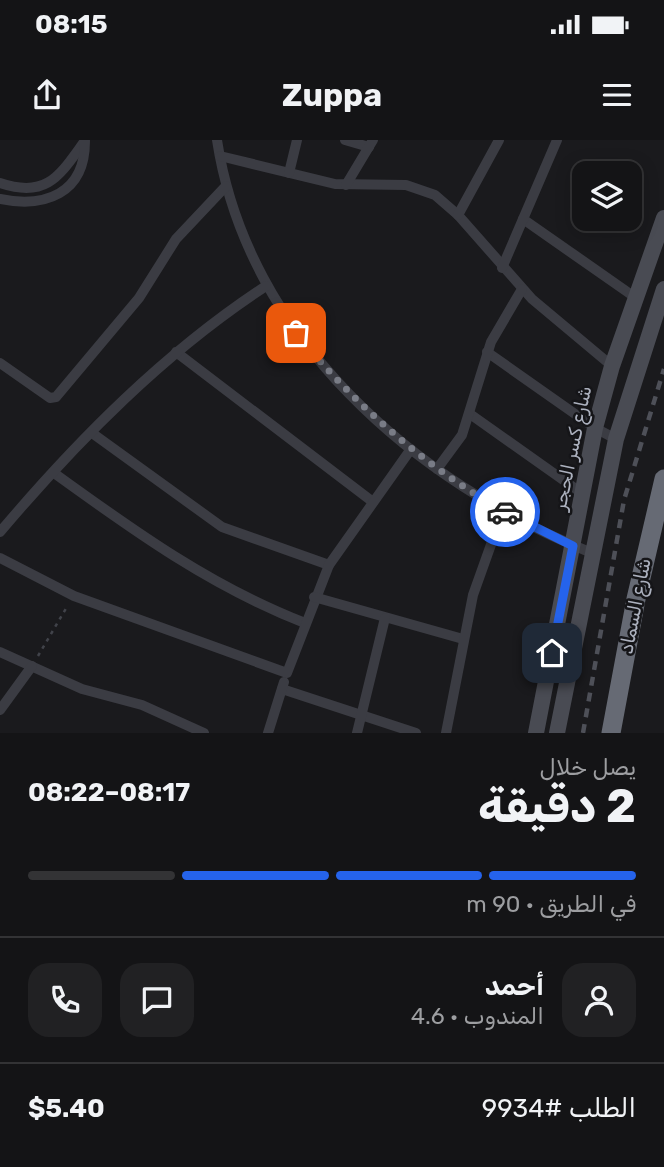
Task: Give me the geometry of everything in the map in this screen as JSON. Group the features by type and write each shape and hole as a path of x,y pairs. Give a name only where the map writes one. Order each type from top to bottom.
{"highway":[{"name":"شارع السماد","path":"612,731 646,551 664,479"}],"main road":[{"name":"شارع كسر الحجر","path":"536,733 595,428 612,366 664,218"},
{"path":"557,733 616,439 664,289"}],"street":[{"path":"217,140 226,186 266,286 296,333 332,376 411,449 437,469 503,511 592,553"},
{"path":"289,173 297,140"},
{"path":"345,140 371,144 346,185"},
{"path":"458,215 499,140"},
{"path":"502,268 556,140"},
{"path":"85,141 79,171 63,191 39,202 26,204 0,198 3,184 32,188 53,180 70,165 85,141"},
{"path":"220,156 346,185 406,185 435,195 458,215 522,289 612,366"},
{"path":"0,363 50,398 56,397 139,298 176,239 226,186"},
{"path":"523,219 636,298"},
{"path":"0,532 92,433 176,352 218,317 266,286"},
{"path":"437,469 462,435 487,352 522,289"},
{"path":"176,352 373,502"},
{"path":"487,352 595,428 616,439"},
{"path":"470,414 583,494"},
{"path":"92,433 222,527 329,565"},
{"path":"268,733 314,597 329,565 411,449"},
{"path":"54,473 138,534 203,575 268,609 305,623"},
{"path":"446,733 473,595 503,511"},
{"path":"0,558 74,596 287,673"},
{"path":"314,597 463,639"},
{"path":"357,733 385,618"},
{"path":"0,652 82,690 142,705 204,733"},
{"path":"0,710 32,666"},
{"path":"282,689 416,733"}],"path":[{"path":"32,666 74,596"}],"railway":[{"path":"583,733 624,500 664,369"}],"way so far":[{"path":"296,333 332,376 411,449 471,492 505,512"}],"route":[{"path":"505,512 573,546 552,653"}]}
